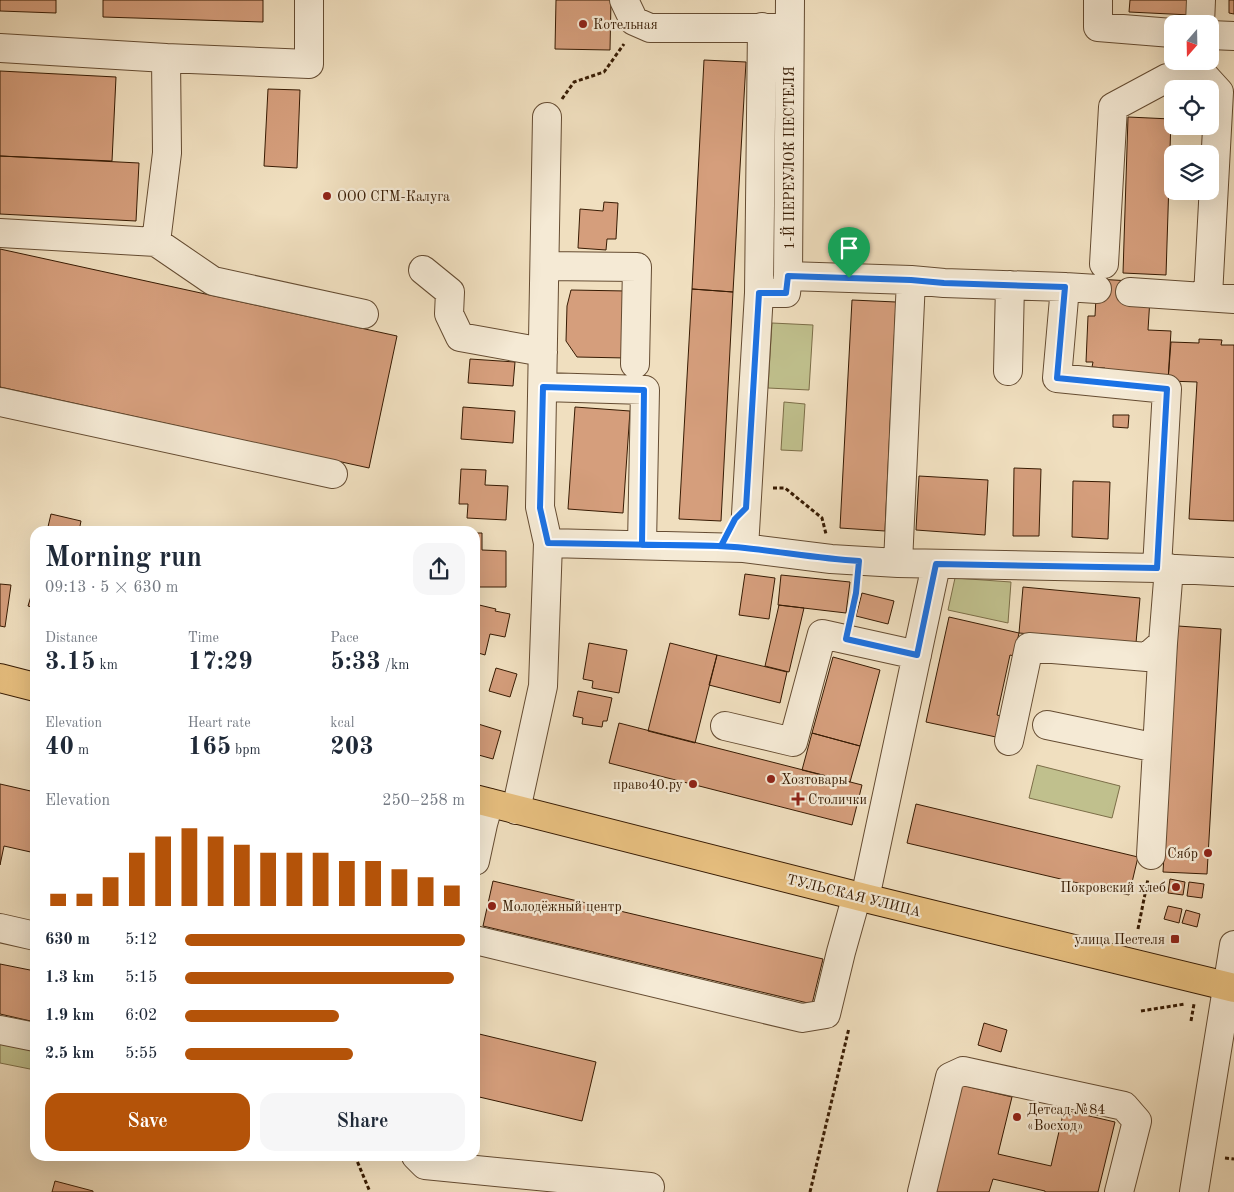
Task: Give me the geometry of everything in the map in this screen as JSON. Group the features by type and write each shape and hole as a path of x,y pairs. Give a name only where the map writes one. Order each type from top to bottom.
{"main road":[{"path":"0,678 30,686"},
{"name":"ТУЛЬСКАЯ УЛИЦА","path":"482,801 1231,987"}],"street":[{"path":"0,48 309,64 309,0"},
{"name":"1-Й ПЕРЕУЛОК ПЕСТЕЛЯ","path":"788,276 790,0"},
{"path":"1098,0 1098,27 1164,32"},
{"path":"1200,15 1201,0"},
{"path":"629,10 650,28 790,28"},
{"path":"744,548 759,293 762,27"},
{"path":"1219,35 1234,36"},
{"path":"156,242 167,153 166,58"},
{"path":"759,293 786,293 788,276 1065,287 1100,277 1112,107 1168,78 1189,70"},
{"path":"1130,292 1221,297 1219,92 1203,70"},
{"path":"516,810 543,686 548,543 540,508 547,118"},
{"path":"0,233 156,242 213,281 364,314"},
{"path":"544,266 637,267 635,364"},
{"path":"423,270 450,292 449,314 460,338 543,352"},
{"path":"898,564 911,280"},
{"path":"1008,371 1010,285"},
{"path":"1065,287 1057,378 1167,389 1163,568 1164,643 1151,855"},
{"path":"543,387 644,390 642,545"},
{"path":"0,402 333,474"},
{"path":"548,543 744,548 832,559 898,564 1163,568 1234,572"},
{"path":"480,941 802,1018 826,1014 841,952 861,896 917,655 936,564"},
{"path":"726,726 793,742 822,634 917,655"},
{"path":"1009,741 1029,647 1147,657 1164,643"},
{"path":"1047,724 1157,748"},
{"path":"480,838 483,824 482,801"},
{"path":"0,928 30,935"},
{"path":"1194,1192 1231,987 1234,945"},
{"path":"0,1030 30,1036"},
{"path":"922,1192 950,1078 963,1071 1124,1106 1137,1121 1119,1192"},
{"path":"421,1161 425,1165 650,1187"}],"path":[{"path":"547,118 574,82 604,72 626,41 629,10"},
{"path":"746,508 764,488 785,488 822,518 832,559"},
{"path":"846,639 856,593 859,561"},
{"path":"1138,930 1151,855"},
{"path":"1141,1011 1194,1002 1191,1021"},
{"path":"810,1192 849,1027"},
{"path":"357,1161 370,1192"}],"green space":[{"path":"772,323 813,325 809,390 768,388"},
{"path":"784,402 805,404 802,451 781,450"},
{"path":"955,578 1011,582 1008,623 948,610"},
{"path":"1037,765 1120,786 1112,818 1029,798"},
{"path":"0,1035 30,1041 30,1069 0,1063"}],"building":[{"path":"0,0 56,0 56,13 0,11"},
{"path":"103,0 263,0 263,22 103,17"},
{"name":"Котельная","path":"556,0 611,0 610,50 555,49"},
{"path":"1130,0 1191,0 1191,15 1129,12"},
{"path":"1229,0 1234,0 1234,14 1229,13"},
{"path":"704,60 746,62 733,292 692,289"},
{"path":"0,71 116,77 112,161 0,156"},
{"path":"268,89 300,90 297,168 264,166"},
{"path":"1128,117 1164,119 1164,135 1170,135 1170,145 1164,145 1164,200 1168,200 1166,275 1123,273"},
{"path":"0,156 139,163 136,221 0,214"},
{"path":"604,202 618,203 616,239 607,239 606,250 578,248 580,209 603,211"},
{"path":"0,249 397,336 369,468 0,387"},
{"path":"1097,279 1131,281 1150,298 1148,330 1171,331 1168,381 1105,371 1105,368 1092,367 1093,362 1086,362 1088,316 1095,316"},
{"path":"692,289 733,292 721,521 679,519"},
{"path":"571,290 626,291 626,358 577,357 566,341 567,306"},
{"path":"852,300 896,302 885,531 840,528"},
{"path":"1199,339 1222,340 1221,345 1234,345 1234,521 1189,519 1197,382 1168,381 1171,342 1199,343"},
{"path":"470,359 515,362 513,386 468,383"},
{"path":"463,407 515,411 513,443 461,439"},
{"path":"575,407 630,411 623,513 568,509"},
{"path":"1113,415 1129,415 1128,428 1113,427"},
{"path":"1014,468 1041,469 1039,536 1013,536"},
{"path":"461,469 486,470 485,485 508,486 506,520 467,518 468,504 459,504"},
{"path":"919,476 988,480 985,535 916,530"},
{"path":"1073,481 1110,482 1108,539 1072,537"},
{"path":"51,514 81,521 80,526 48,526"},
{"path":"480,533 482,533 482,550 506,551 506,587 480,587"},
{"path":"745,574 775,578 769,619 739,615"},
{"path":"781,575 850,582 846,613 778,605"},
{"path":"0,584 11,585 5,627 0,626"},
{"path":"1023,587 1140,598 1136,643 1019,633"},
{"path":"862,593 894,601 888,624 856,616"},
{"path":"480,605 510,614 505,637 490,634 485,655 480,654"},
{"path":"779,605 804,608 789,672 765,666"},
{"path":"949,617 1019,633 1014,656 1010,655 997,715 1001,716 996,737 926,722"},
{"path":"1178,626 1221,629 1207,874 1163,872"},
{"path":"589,643 627,650 619,693 592,688 593,681 583,679"},
{"path":"670,643 717,655 695,743 648,731"},
{"path":"717,655 787,672 780,703 709,685"},
{"path":"833,657 880,670 860,746 812,733"},
{"path":"496,668 517,674 510,697 489,691"},
{"path":"578,691 612,698 607,721 603,721 602,727 582,724 583,718 573,716"},
{"path":"619,723 862,785 852,825 609,763"},
{"path":"480,725 501,731 493,759 480,755"},
{"path":"812,733 860,746 850,782 802,770"},
{"path":"0,784 30,791 30,852 4,846 0,865"},
{"path":"916,804 1138,857 1129,895 907,843"},
{"name":"Покровский хлеб","path":"1170,879 1185,882 1183,895 1168,893"},
{"path":"493,881 823,959 812,1004 483,926"},
{"path":"1189,882 1204,884 1202,898 1187,896"},
{"path":"1168,906 1182,909 1179,923 1164,919"},
{"path":"1186,910 1200,914 1197,927 1182,923"},
{"path":"0,964 30,970 30,1021 0,1014"},
{"path":"984,1023 1007,1030 1001,1052 978,1045"},
{"path":"480,1034 596,1062 582,1121 480,1097"},
{"path":"961,1085 1012,1097 998,1154 1051,1166 1064,1110 1115,1122 1098,1192 1045,1192 993,1179 989,1192 936,1192"},
{"path":"55,1181 93,1191 93,1192 52,1192"}],"place":[{"name":"Котельная","path":"583,24"},
{"name":"ООО СГМ-Калуга","path":"327,196"},
{"name":"Хозтовары","path":"771,779"},
{"name":"право40.ру","path":"693,784"},
{"name":"Столички","path":"798,799"},
{"name":"Сябр","path":"1208,853"},
{"name":"Покровский хлеб","path":"1176,887"},
{"name":"Молодёжный центр","path":"492,906"},
{"name":"улица Пестеля","path":"1175,939"},
{"name":"Детсад №84 «Восход»","path":"1017,1117"}],"route":[{"path":"849,278 788,276 786,293 759,293 746,508 735,519 721,546 548,543 540,508 543,387 644,390 642,545 721,546 859,561 856,593 846,639 917,655 936,564 1157,568 1167,389 1057,378 1065,287 849,278"}]}
